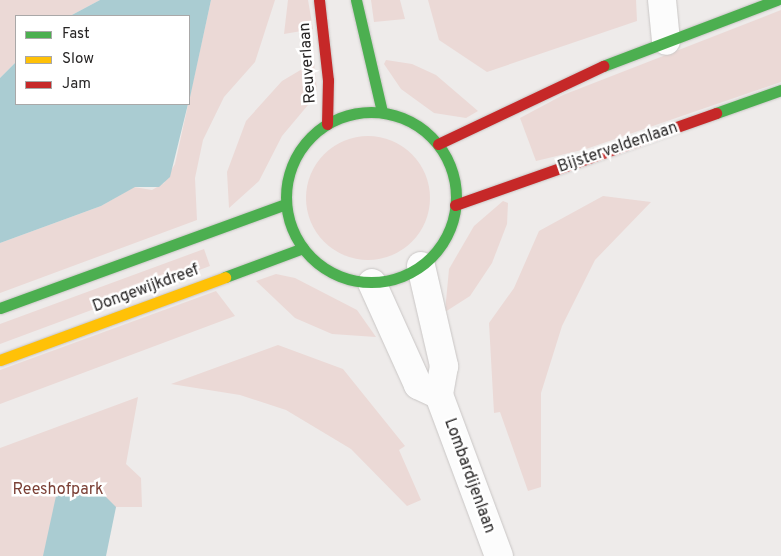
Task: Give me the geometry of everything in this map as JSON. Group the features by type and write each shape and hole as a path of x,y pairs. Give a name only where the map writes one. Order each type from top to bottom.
{"street":[{"name":"Reuverlaan","path":"319,0 328,80 327,124"},
{"path":"356,0 382,112"},
{"path":"662,0 666,41"},
{"path":"438,144 583,74 777,0"},
{"name":"Bijsterveldenlaan","path":"456,205 781,90"},
{"path":"382,112 422,129 438,144 449,163 456,205 438,249 421,266 390,280 372,283 333,274 303,248 286,204 295,158 327,124 354,114 382,112"},
{"name":"Dongewijkdreef","path":"0,308 286,204"},
{"name":"Dongewijkdreef","path":"0,360 303,248"},
{"path":"372,283 418,385 439,395 444,366 421,266"},
{"name":"Lombardijenlaan","path":"439,395 499,556"}],"green space":[{"path":"0,0 100,0 72,15 15,15 15,63 0,78"},
{"path":"211,0 275,0 255,62 224,97 203,140 195,178 197,220 0,293 0,243 101,206 134,187 152,190 164,183 175,164 188,105 190,105 190,96"},
{"path":"288,0 308,0 313,29 284,34"},
{"path":"371,0 400,0 405,19 374,22"},
{"path":"428,0 636,0 637,21 487,72 439,40"},
{"path":"781,10 781,82 586,149 536,161 520,118 563,95"},
{"path":"386,60 412,64 436,75 478,111 466,118 434,113 401,89 384,64"},
{"path":"314,62 317,90 313,99 282,136 259,181 229,208 227,172 246,121 282,81"},
{"path":"368,136 392,140 412,154 426,174 430,198 426,222 412,242 392,256 368,260 344,256 324,242 310,222 306,198 310,174 324,154 344,140"},
{"path":"603,196 651,202 595,260 562,326 541,393 541,487 528,491 500,412 494,413 489,323 514,288 539,231"},
{"path":"503,201 508,203 507,224 492,263 470,296 445,312 449,269 474,226"},
{"path":"204,249 210,266 0,344 0,324"},
{"path":"276,274 295,278 357,310 376,337 332,334 295,318 256,281"},
{"path":"216,291 235,316 0,404 0,370"},
{"path":"278,345 343,369 405,446 399,450 421,500 407,506 351,449 286,410 240,395 171,384"},
{"name":"Reeshofpark","path":"138,397 126,464 141,478 142,507 116,507 103,556 0,556 0,448"}],"water":[{"path":"100,0 211,0 190,97 190,15 72,15"},
{"path":"15,63 15,105 188,105 170,177 159,187 135,187 101,206 0,243 0,78"},
{"path":"81,487 99,490 116,507 106,556 43,556 56,496"}],"traffic: fast":[{"path":"356,0 382,112"},
{"path":"603,66 777,0"},
{"path":"716,113 781,90"},
{"path":"371,112 396,116 411,122 425,131 437,143 446,157 452,172 456,197 452,222 446,237 437,251 425,263 411,272 396,278 371,282 346,278 331,272 317,263 305,251 296,237 290,222 286,197 290,172 296,157 305,143 317,131 331,122 346,116 371,112"},
{"path":"0,308 286,204"},
{"path":"225,277 303,248"}],"traffic: slow":[{"path":"0,360 225,277"}],"traffic: jam":[{"path":"319,0 328,80 327,124"},
{"path":"438,144 603,66"},
{"path":"455,205 716,113"}]}
